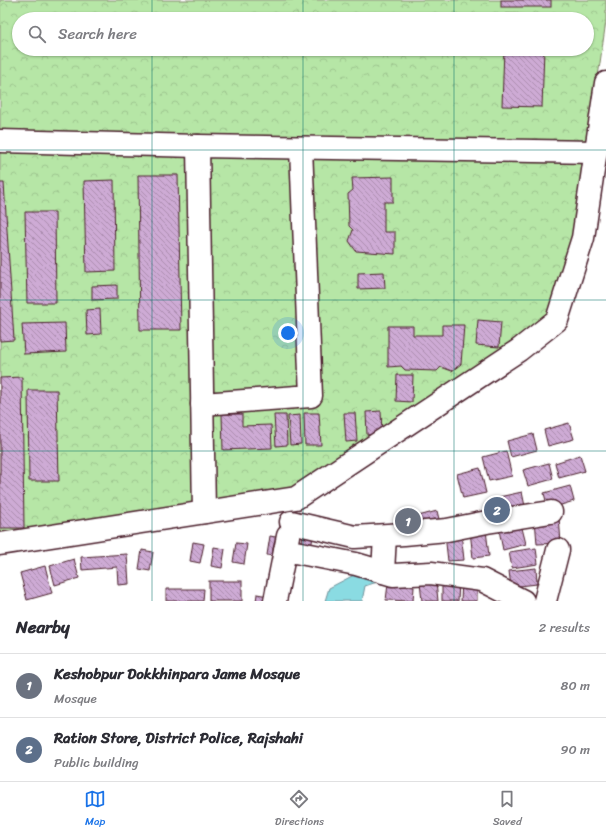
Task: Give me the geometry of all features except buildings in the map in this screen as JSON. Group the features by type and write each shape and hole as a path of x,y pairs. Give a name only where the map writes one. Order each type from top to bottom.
{"street":[{"path":"0,544 296,498 519,350 557,320 583,238 606,83"},
{"path":"0,141 301,148 596,152"},
{"path":"198,146 204,512"},
{"path":"202,404 311,396 301,148"},
{"path":"275,601 296,498"},
{"path":"291,522 355,537 385,536 447,530 552,512"},
{"path":"383,572 385,536"},
{"path":"285,550 356,564 393,575 431,573 482,580 523,601"},
{"path":"545,601 558,550"}],"green space":[{"path":"0,0 606,0 606,21 575,237 550,315 293,494 0,540"}],"water":[{"path":"354,575 395,580 365,586 362,601 325,601 329,588"}],"place":[{"name":"Ration Store, District Police, Rajshahi","path":"497,510"},
{"name":"Keshobpur Dokkhinpara Jame Mosque","path":"408,521"}]}
